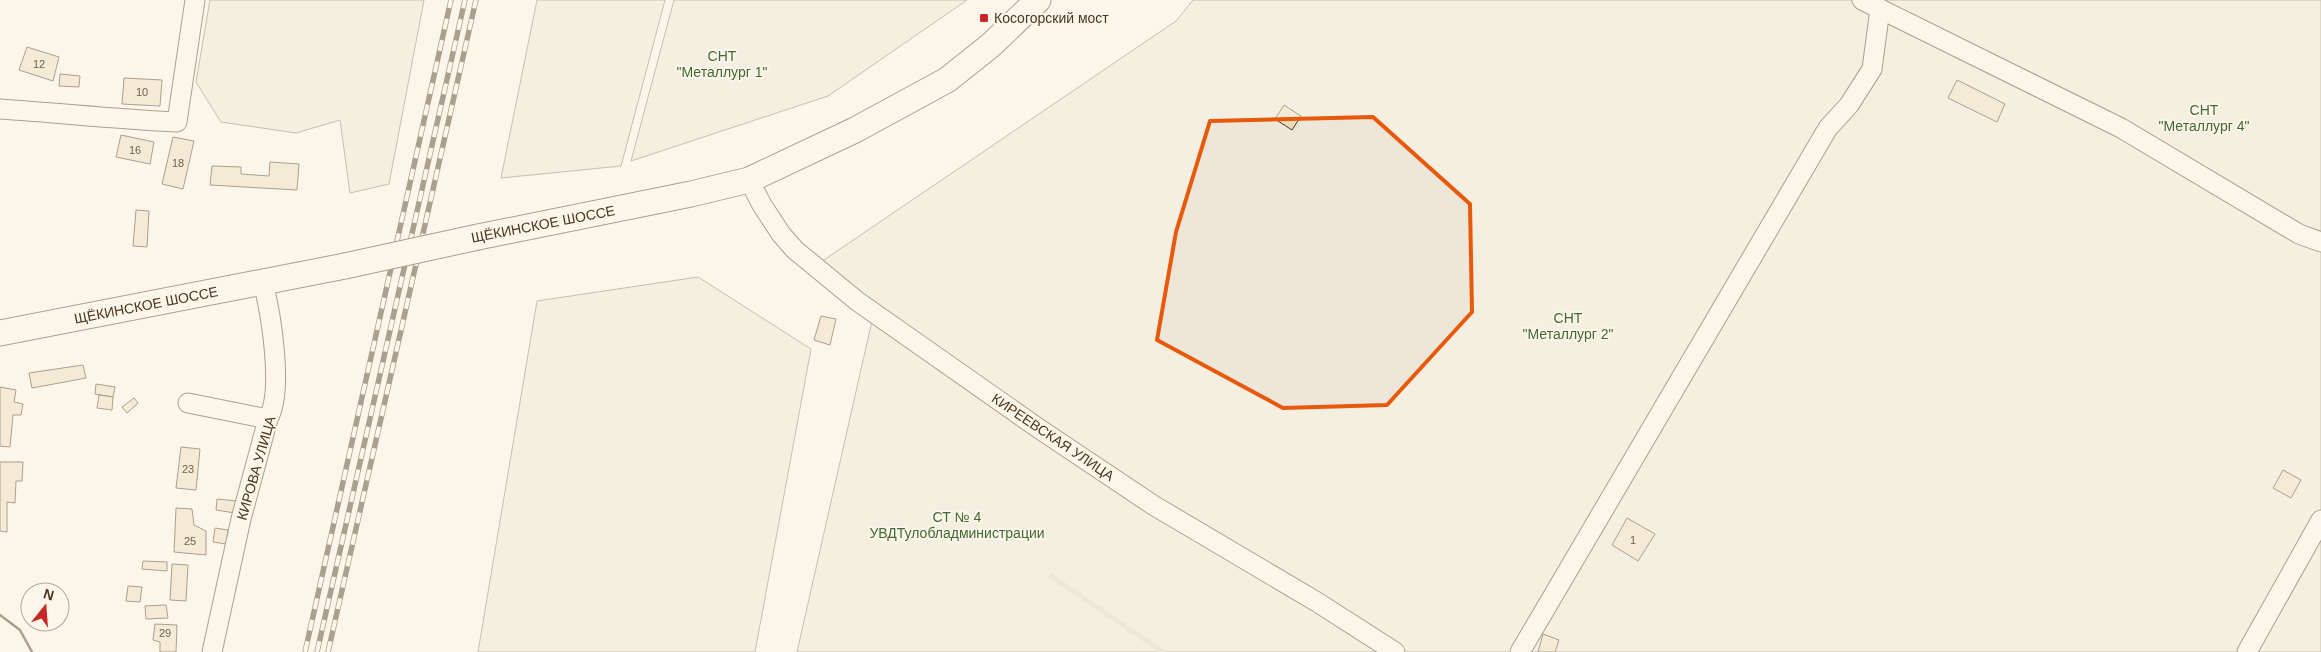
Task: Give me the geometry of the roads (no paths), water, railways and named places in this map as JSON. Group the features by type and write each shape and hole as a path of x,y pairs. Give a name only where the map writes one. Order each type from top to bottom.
{"main road":[{"name":"ЩЁКИНСКОЕ ШОССЕ","path":"0,333 345,266 691,194 749,180 855,130 947,80 991,45 1038,0"}],"street":[{"path":"0,109 78,114 110,119 177,122 195,0"},
{"path":"1862,0 2122,128 2299,234 2321,242"},
{"path":"1520,652 1828,128 1849,105 1872,69 1880,9"},
{"name":"КИРЕЕВСКАЯ УЛИЦА","path":"749,180 762,205 785,240 858,301 1038,428 1153,505 1317,602 1395,652"},
{"name":"КИРОВА УЛИЦА","path":"212,652 241,519 268,419 272,411 276,390 270,311 263,282"},
{"path":"188,403 268,419"},
{"path":"2247,652 2321,520"}],"waterway":[{"path":"1051,576 1163,652"}],"railway":[{"path":"305,652 451,0"},
{"path":"317,652 465,0"},
{"path":"328,652 476,0"}],"place":[{"name":"Косогорский мост","path":"984,18"}],"park label":[{"name":"СНТ \"Металлург 1\"","path":"722,64"},
{"name":"СНТ \"Металлург 4\"","path":"2204,118"},
{"name":"СНТ \"Металлург 2\"","path":"1568,326"},
{"name":"СТ № 4 УВДТулобладминистрации","path":"957,526"}]}
